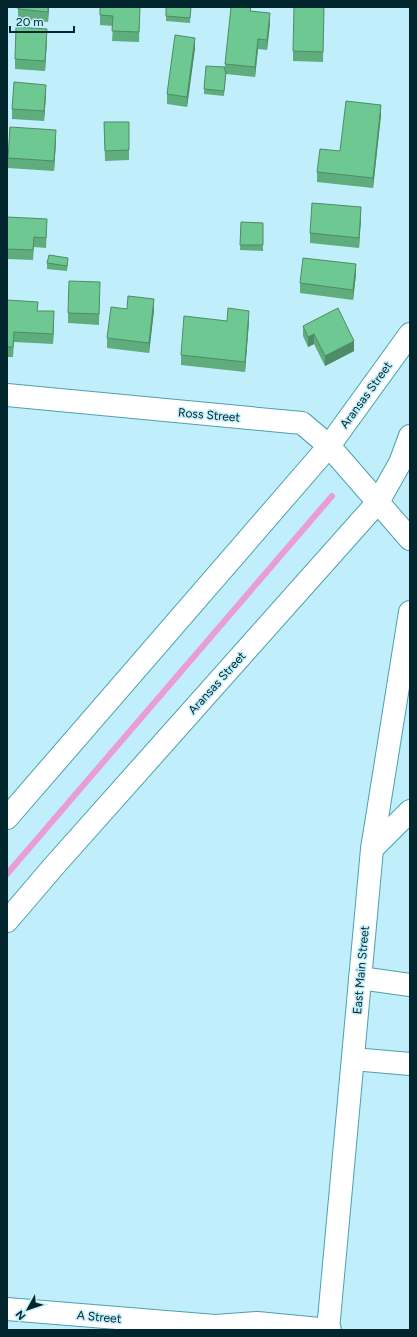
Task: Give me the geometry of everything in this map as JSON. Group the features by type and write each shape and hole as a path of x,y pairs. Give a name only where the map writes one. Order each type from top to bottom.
{"street":[{"name":"Aransas Street","path":"7,818 329,446 410,334"},
{"name":"Ross Street","path":"7,395 302,423 329,446 410,539"},
{"name":"Aransas Street","path":"7,921 378,502 400,463 410,436"},
{"name":"East Main Street","path":"329,1330 372,849 410,612"},
{"path":"372,849 410,811"},
{"path":"360,978 410,985"},
{"path":"353,1059 410,1064"},
{"name":"A Street","path":"7,1309 219,1328 257,1323 329,1330"}],"building":[{"path":"18,7 48,7 48,12 18,9"},
{"path":"100,7 140,7 139,32 112,31 113,16 100,15"},
{"path":"166,7 191,7 190,18 166,16"},
{"path":"231,7 251,7 250,11 270,13 267,40 258,39 255,67 225,64"},
{"path":"294,7 324,7 323,52 293,51"},
{"path":"16,27 47,29 45,61 15,59"},
{"path":"175,35 195,38 187,97 167,94"},
{"path":"206,66 225,67 224,70 226,72 224,91 204,89"},
{"path":"14,82 46,85 44,111 12,109"},
{"path":"346,101 381,105 373,178 317,172 320,149 340,151"},
{"path":"104,122 129,122 129,150 105,151"},
{"path":"10,127 56,130 54,161 8,158"},
{"path":"312,203 361,207 359,238 310,233"},
{"path":"7,217 47,219 46,238 34,237 33,250 7,249"},
{"path":"241,222 263,223 263,245 240,245"},
{"path":"49,255 68,258 67,266 47,263"},
{"path":"303,258 356,264 353,290 300,283"},
{"path":"69,281 100,282 99,314 68,313"},
{"path":"128,296 154,299 149,343 107,338 111,307 127,309"},
{"path":"7,300 38,302 37,311 54,311 53,334 14,332 13,347 7,347"},
{"path":"228,308 249,311 245,362 181,355 184,316 227,321"},
{"path":"338,308 354,341 325,356 314,334 308,337 303,326"}],"waterway":[{"path":"7,874 332,496"}]}
